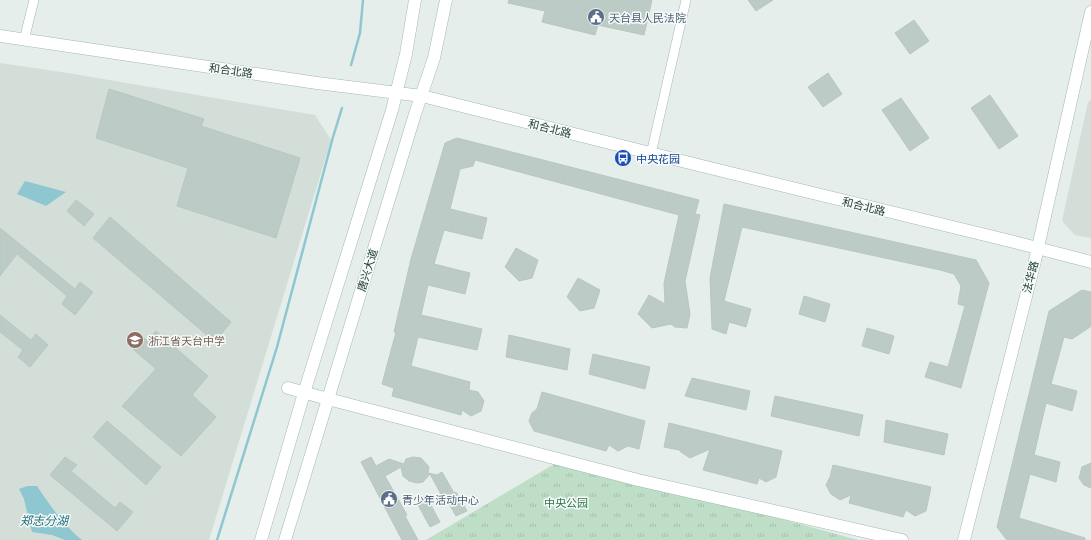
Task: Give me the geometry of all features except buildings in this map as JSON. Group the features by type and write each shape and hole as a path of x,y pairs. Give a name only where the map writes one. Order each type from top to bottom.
{"main road":[{"path":"261,540 304,392 396,92 406,54 416,0"},
{"name":"唐兴大道","path":"285,540 415,114 434,58 446,0"},
{"name":"法华路","path":"964,540 1037,248 1091,12"},
{"name":"和合北路","path":"0,36 318,83 422,96 1091,262"},
{"path":"288,388 638,480 902,540"}],"street":[{"path":"24,40 34,0"},
{"path":"651,154 686,0"}],"shaded area":[{"name":"浙江省天台中学","path":"0,63 68,73 315,115 331,140 209,540 0,540"},
{"path":"1091,100 1091,238 1075,235 1062,221 1088,102"}],"green space":[{"name":"中央公园","path":"561,460 638,480 858,540 426,540"}],"water":[{"path":"25,181 66,192 46,206 17,194"},
{"name":"郑志分湖","path":"27,486 37,486 63,522 82,540 65,540 52,535 32,532 24,499 19,489"}],"waterway":[{"path":"351,65 360,33 363,0"},
{"path":"217,540 277,347 342,108"}],"place":[{"name":"天台县人民法院","path":"596,17"},
{"name":"中央花园","path":"623,158"},
{"name":"浙江省天台中学","path":"135,340"},
{"name":"青少年活动中心","path":"389,499"}]}
